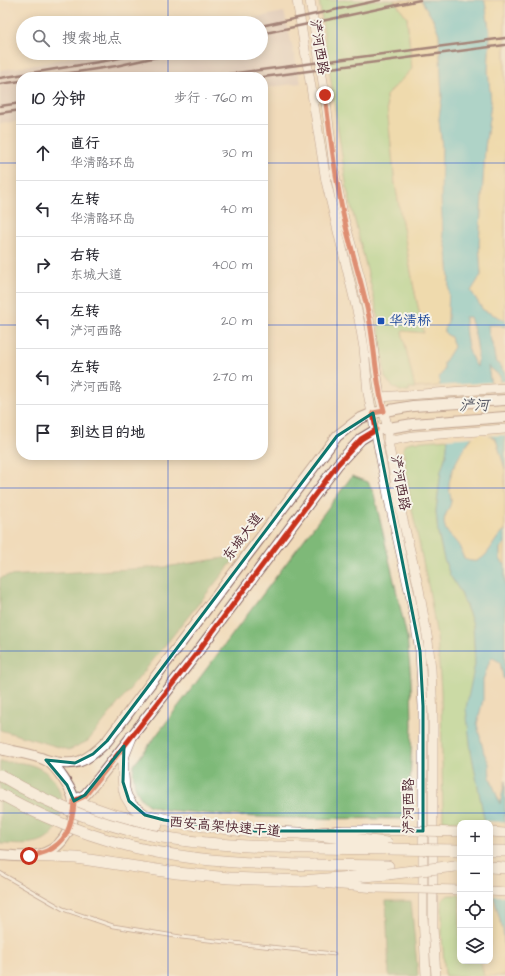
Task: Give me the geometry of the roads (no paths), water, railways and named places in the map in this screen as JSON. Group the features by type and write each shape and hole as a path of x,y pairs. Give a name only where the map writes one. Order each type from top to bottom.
{"highway":[{"path":"132,735 124,755 123,775 126,796 132,806 145,815 157,818 244,831"},
{"name":"西安高架快速干道","path":"0,775 36,795 64,808 137,832 173,839 222,845 314,848 387,846 457,850"},
{"path":"0,794 66,826 106,840 150,851 181,857 215,860 388,870"},
{"path":"74,801 111,814 154,824 198,831 299,833 387,846"},
{"path":"493,851 505,851"},
{"path":"29,856 76,858 203,876 302,881 388,870 457,866"},
{"path":"493,867 505,868"}],"main road":[{"name":"浐河西路","path":"297,0 326,181 364,348 368,393 394,527 411,599 421,665 424,713 423,915 426,976"},
{"name":"浐河西路","path":"310,0 325,95 335,175 344,219 360,277 369,318 380,397 388,429 388,441 399,503 425,619 431,669 433,718 433,928 436,976"},
{"path":"380,397 505,388"},
{"name":"东城大道","path":"4,750 59,764 75,763 93,754 107,741 337,436 359,419 373,413 413,406 505,400"},
{"path":"74,801 85,796 196,654 338,464 361,439 376,430 413,424 505,417"},
{"path":"388,441 414,436 505,429"},
{"path":"0,855 29,856 46,853 62,841 68,831 74,807 71,791 46,760"},
{"path":"299,833 344,830 457,832"},
{"path":"493,832 505,833"},
{"path":"302,881 376,888 457,890"},
{"path":"493,891 505,892"}],"lane":[{"path":"0,873 64,909 113,926 181,937 334,954"}],"water":[{"name":"浐河","path":"421,0 484,0 490,35 488,71 491,103 485,148 479,243 481,275 471,291 483,310 505,320 505,327 500,325 488,325 495,359 505,373 505,469 496,439 478,430 464,448 453,469 449,485 451,501 444,523 447,532 459,546 464,558 475,561 486,555 505,530 505,543 500,548 500,559 505,564 505,680 503,678 500,662 491,657 483,680 483,700 477,724 484,753 489,763 490,777 500,804 505,781 505,956 503,931 493,893 493,820 484,820 471,751 466,708 475,664 473,624 461,593 450,575 444,559 438,533 436,511 441,471 446,455 450,421 447,402 440,386 439,378 444,370 444,363 454,347 451,337 446,334 444,329 448,322 449,278 447,250 443,234 441,199 442,147 439,119 442,97 439,34 434,21","holes":["465,317 470,317 478,354 477,367 471,356 465,330","488,366 500,376 500,387 491,385"]}],"railway":[{"path":"268,24 380,0"},
{"path":"268,33 420,0"},
{"path":"244,72 505,38"},
{"path":"268,76 505,45"},
{"path":"37,72 111,60"},
{"path":"77,72 143,60"},
{"path":"0,78 16,75"},
{"path":"0,84 16,82"},
{"path":"0,106 16,104"},
{"path":"0,113 16,111"}],"place":[{"name":"华清桥","path":"381,321"}]}
